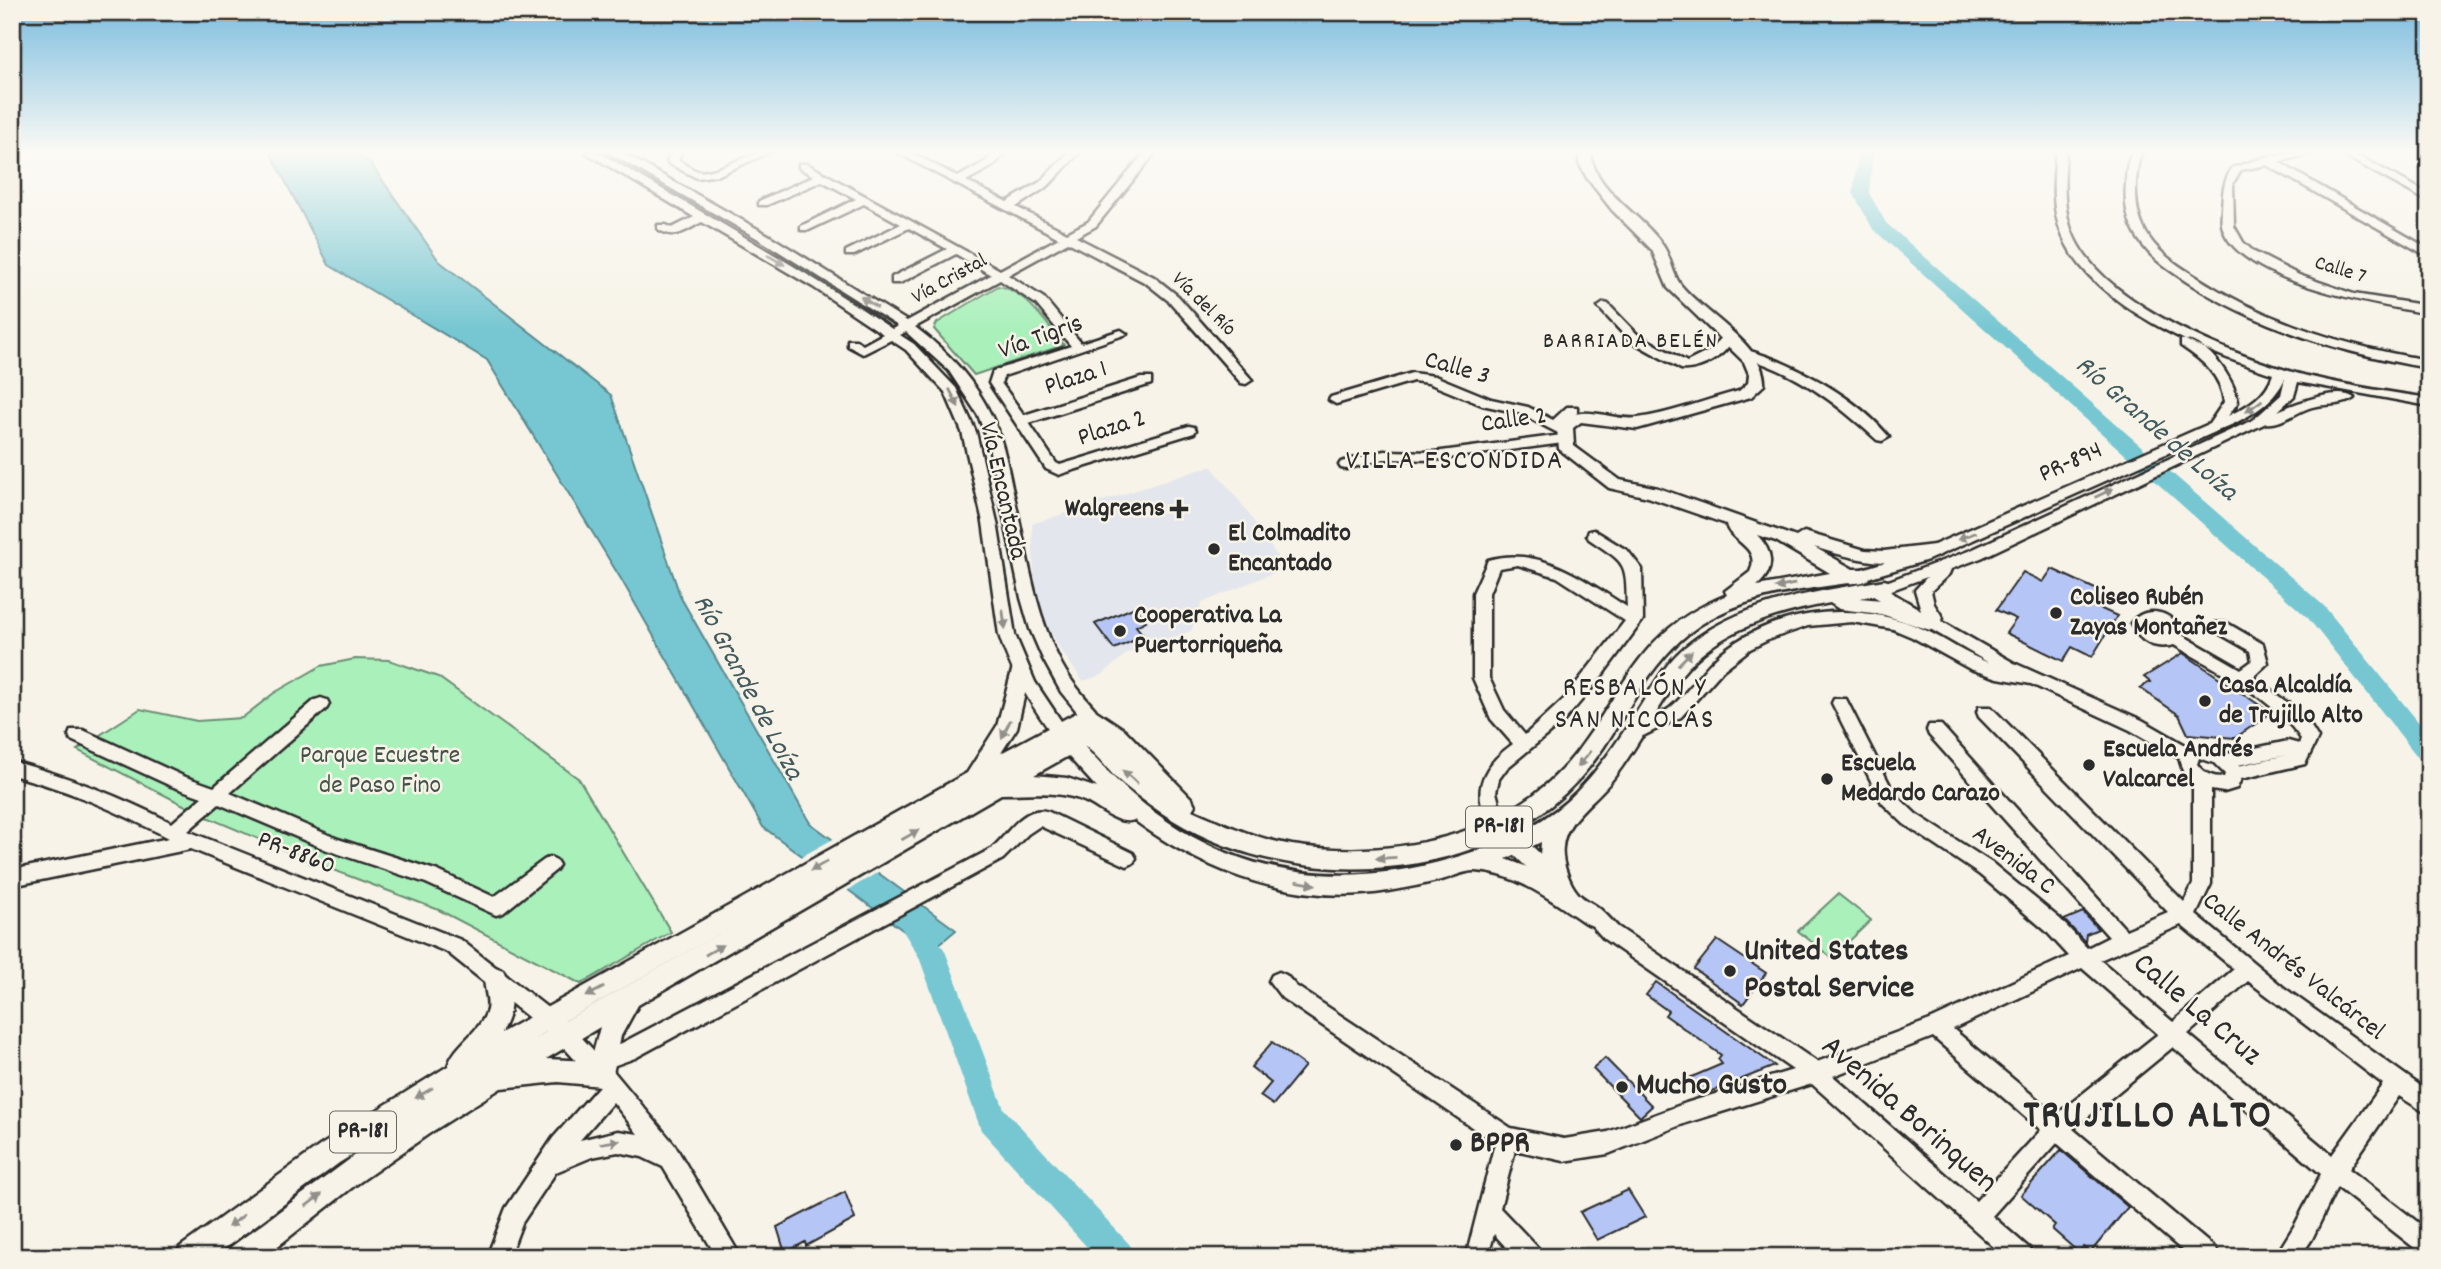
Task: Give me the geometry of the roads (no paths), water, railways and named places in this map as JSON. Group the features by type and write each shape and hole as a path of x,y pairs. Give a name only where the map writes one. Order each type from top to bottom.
{"main road":[{"path":"1620,211 1658,249 1673,285 1746,354 1755,367 1755,385 1745,394 1637,424 1582,417 1569,421 1560,432 1573,455 1615,484 1712,512 1796,543 1868,582"},
{"path":"1680,502 1713,505 1762,520 1804,538 1865,556 1884,557 1934,551"},
{"path":"1695,620 1699,609 1756,579 1762,568 1760,549 1753,541 1712,512"},
{"path":"1804,538 1868,582"},
{"name":"PR-181","path":"1076,728 1136,783 1206,826 1267,848 1346,861 1420,854 1476,837 1501,826 1550,794 1590,752 1645,664 1660,648 1695,620 1728,602 1748,595 1868,582"},
{"name":"PR-181","path":"1076,728 1118,795 1194,851 1239,869 1326,887 1418,877 1517,846 1562,817 1594,788 1672,673 1695,648 1752,615 1868,582"},
{"path":"1793,603 1808,607 1857,603 1932,621"},
{"path":"977,786 1012,716 1020,672"},
{"name":"PR-181","path":"190,1257 330,1154 451,1077 555,1027 650,975 1076,728"},
{"path":"977,786 1035,782 1080,789 1111,804 1158,835 1194,851"},
{"path":"1562,817 1550,848 1553,869 1566,891"},
{"path":"1474,861 1503,865 1528,874 1593,916"},
{"name":"PR-181","path":"241,1257 345,1177 424,1122 495,1078 555,1027 630,999 650,975"},
{"path":"451,1077 493,1023 499,1011 500,1000 495,978"},
{"path":"495,1078 540,1071 606,1074 606,1041 615,1018 630,999"}],"street":[{"name":"Vía Encantada","path":"693,211 817,284 911,347 951,391 969,432 990,522 1007,635 1020,672 1076,728"},
{"name":"Vía Encantada","path":"718,211 766,238 925,340 968,385 990,427 1007,490 1017,553 1034,622 1059,674 1076,728"},
{"path":"805,228 840,211"},
{"path":"885,211 999,274 1040,301 1078,347"},
{"name":"Vía del Río","path":"1019,211 1158,287 1174,299 1246,380"},
{"name":"Vía Cristal","path":"852,344 863,350 1070,237 1092,224 1102,211"},
{"path":"2061,211 2068,236 2080,257 2105,286 2143,314 2207,345 2286,378 2429,401"},
{"path":"2132,211 2148,245 2178,271 2243,307 2346,346 2429,364"},
{"name":"Calle 7","path":"2228,211 2228,226 2238,244 2250,254 2295,278 2352,297 2429,310"},
{"path":"2355,211 2429,254"},
{"path":"662,227 671,233 703,217"},
{"path":"850,253 909,224"},
{"path":"896,280 956,250"},
{"path":"1604,307 1633,337 1686,366 1703,362 1723,347 1728,336"},
{"path":"2143,314 2150,323 2236,365 2347,398 2429,410"},
{"name":"Vía Tigris","path":"1051,466 995,383 998,374 1121,334"},
{"path":"2179,338 2207,359 2228,386 2231,402 2215,425"},
{"path":"1746,354 1772,360 1817,386 1882,437"},
{"name":"Calle 3","path":"1336,400 1412,377 1430,379 1487,402 1523,410 1560,432"},
{"name":"PR-894","path":"1868,582 1949,565 2258,423 2282,402 2286,378"},
{"name":"PR-894","path":"1868,582 2249,411 2286,378"},
{"name":"Plaza 1","path":"1020,421 1146,381"},
{"path":"2258,423 2309,403 2347,398"},
{"path":"1560,432 1572,411"},
{"name":"Plaza 2","path":"1051,466 1059,470 1072,468 1189,430"},
{"name":"Calle 2","path":"1346,465 1384,455 1434,456 1560,432"},
{"path":"1594,535 1623,555 1634,569 1634,620 1545,729 1523,744 1497,713 1482,678 1481,593 1493,564 1518,560 1562,573 1634,620"},
{"path":"1932,621 1923,590 1949,565"},
{"path":"1868,582 1932,621 2041,680 2136,725 2189,755"},
{"path":"1633,734 1678,710 1703,679 1744,645 1786,626 1833,617 1863,617 1898,626 1915,632 1982,668 2041,680"},
{"path":"2221,627 2257,648 2260,663 2242,677"},
{"path":"2175,638 2242,677 2298,720 2310,738 2299,759 2230,767 2208,752 2193,752 2187,759 2190,769 2202,779 2225,785 2231,783 2230,767"},
{"path":"12,878 182,837 215,797 321,704"},
{"name":"Avenida C","path":"1840,704 1888,798 1910,819 1986,869 2053,925 2085,959"},
{"name":"Calle Andrés Valcárcel","path":"1985,712 2183,915 2247,970 2429,1105"},
{"path":"77,735 215,797 240,804 333,845 431,877 496,907 550,865"},
{"path":"1940,736 2123,940"},
{"name":"Avenida Borinquen","path":"1523,744 1490,779 1488,793 1501,826 1517,846 1611,933 1815,1073 2022,1257"},
{"name":"PR-8860","path":"12,768 63,782 113,801 182,837 381,915 454,947 555,1027 606,1074 671,1160 730,1257"},
{"path":"1279,981 1289,992 1507,1138 1564,1150 1608,1143 1686,1113 1815,1073 1936,1027 2183,915 2191,908 2202,884 2202,779"},
{"path":"498,1257 514,1216 606,1074 628,1051 1010,845 1026,821 1043,817 1127,858"},
{"name":"Calle La Cruz","path":"2085,959 2334,1171 2429,1245"},
{"path":"1976,1217 2057,1128 2174,1034 2247,970"},
{"path":"1936,1027 2208,1257"},
{"path":"2286,1257 2304,1231 2334,1171 2397,1080"},
{"path":"1478,1257 1507,1138"},
{"path":"548,1165 593,1145 620,1140 643,1144 671,1160"},
{"path":"1489,1212 1531,1257"}],"water":[{"path":"301,211 404,211 439,261 611,395 681,598 810,823 956,930 931,951 763,827 621,579 487,360 329,265"}],"waterway":[{"name":"Río Grande de Loíza","path":"1871,211 1879,226 2316,612 2429,753"},
{"name":"Río Grande de Loíza","path":"914,926 931,951 992,1119 1118,1257"}],"place":[{"name":"Walgreens","path":"1179,509"},
{"name":"El Colmadito Encantado","path":"1214,549"},
{"name":"Coliseo Rubén Zayas Montañez","path":"2056,613"},
{"name":"Cooperativa La Puertorriqueña","path":"1120,631"},
{"name":"Casa Alcaldía de Trujillo Alto","path":"2205,701"},
{"name":"Escuela Andrés Valcarcel","path":"2089,765"},
{"name":"Escuela Medardo Carazo","path":"1827,779"},
{"name":"United States Postal Service","path":"1730,971"},
{"name":"Mucho Gusto","path":"1622,1087"},
{"name":"BPPR","path":"1456,1145"}],"district":[{"name":"BARRIADA BELÉN","path":"1631,342"},
{"name":"VILLA ESCONDIDA","path":"1455,463"},
{"name":"RESBALÓN Y SAN NICOLÁS","path":"1635,706"},
{"name":"TRUJILLO ALTO","path":"2148,1118"}],"park label":[{"name":"Parque Ecuestre de Paso Fino","path":"380,771"}]}
